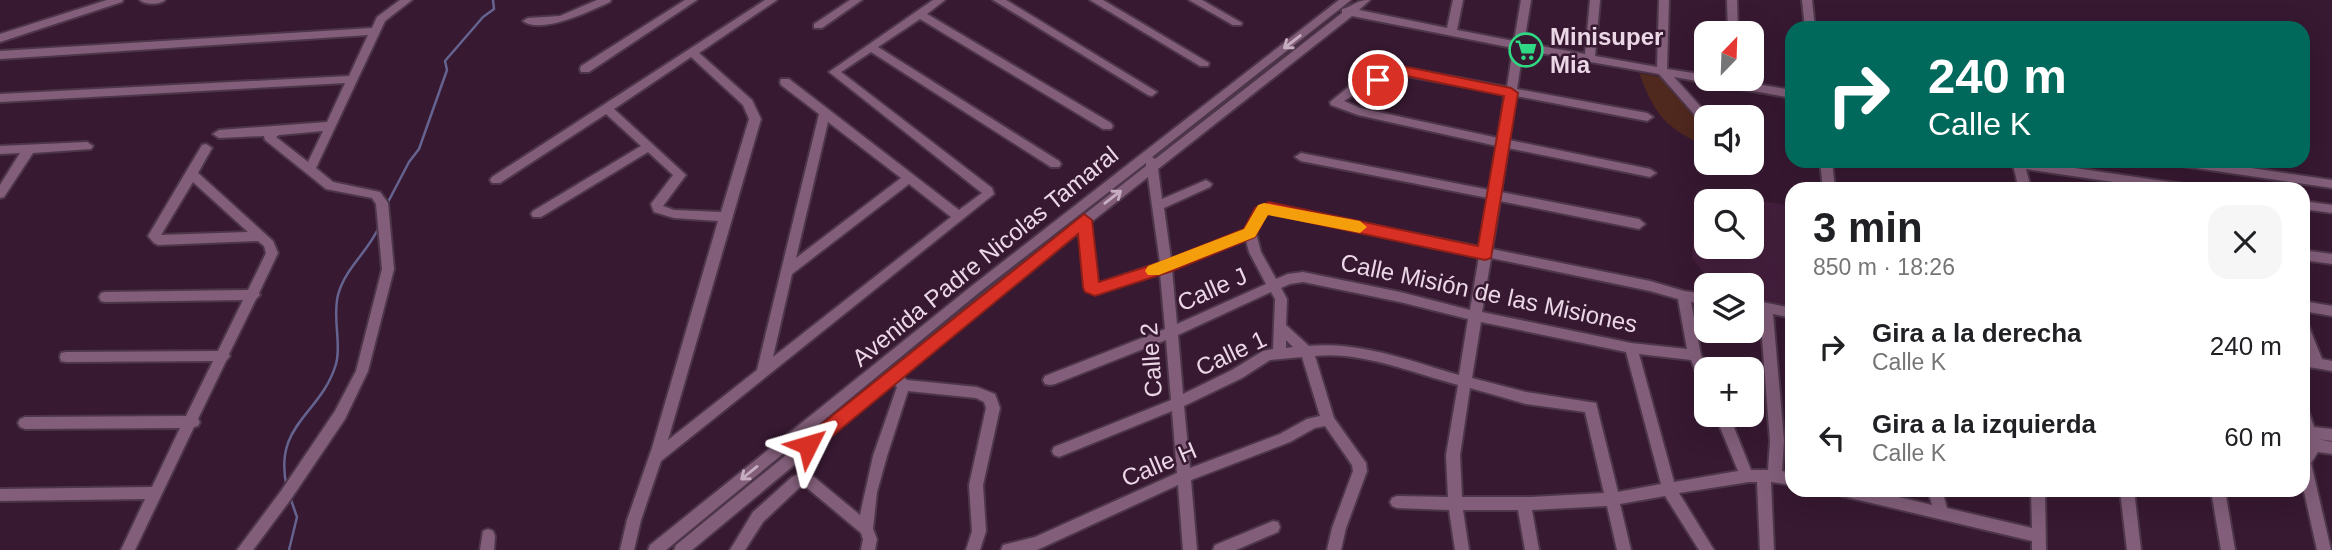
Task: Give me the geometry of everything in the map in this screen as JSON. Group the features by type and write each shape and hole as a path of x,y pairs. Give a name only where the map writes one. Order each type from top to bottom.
{"street":[{"path":"78,0 78,12"},
{"path":"0,38 118,0"},
{"path":"145,0 160,0"},
{"path":"310,169 375,31 385,14 407,0"},
{"path":"528,21 561,19 606,0"},
{"path":"585,69 692,0"},
{"path":"496,180 772,0"},
{"path":"818,26 857,0"},
{"path":"656,457 988,194 988,191 834,72 940,0"},
{"path":"998,0 1152,92"},
{"path":"1095,0 1204,63"},
{"path":"1194,0 1237,23"},
{"name":"Avenida Padre Nicolas Tamaral","path":"655,550 1149,152 1344,7 1366,0"},
{"path":"1451,32 1458,0"},
{"path":"1462,550 1455,504 1453,455 1526,0"},
{"path":"1590,58 1595,0"},
{"path":"1664,0 1662,71 1694,107"},
{"path":"1732,0 1732,21"},
{"path":"1807,0 1809,21"},
{"path":"1344,7 1519,46 1694,77"},
{"name":"Avenida Padre Nicolas Tamaral","path":"681,550 1152,167 1344,7"},
{"path":"920,14 1107,126"},
{"path":"0,55 375,31"},
{"path":"871,47 1055,164"},
{"path":"627,550 631,522 656,457 724,217 755,119 748,103 692,52"},
{"path":"1647,117 1395,70 1378,80 1355,88 1335,102 1358,111 1650,173"},
{"path":"0,98 354,79"},
{"path":"785,82 958,216"},
{"path":"1764,88 1785,92"},
{"path":"606,108 680,175 657,204 658,209 674,214 724,217"},
{"path":"763,371 825,113"},
{"path":"219,134 330,126"},
{"path":"244,550 286,495 340,415 362,371 388,269 382,203 376,195 330,186 269,137 276,131"},
{"path":"0,150 87,146"},
{"path":"537,214 649,146"},
{"path":"206,148 154,239 259,236"},
{"path":"0,194 29,149"},
{"name":"Calle 2","path":"1149,152 1166,266 1191,550"},
{"path":"1301,157 1639,224"},
{"path":"2052,168 2144,182"},
{"path":"2223,168 2332,184"},
{"path":"128,550 254,295 272,253 269,244 192,174"},
{"path":"788,271 909,178"},
{"path":"1158,206 1206,184"},
{"path":"2310,206 2332,209"},
{"path":"1084,220 1091,287 1095,289 1166,266 1250,233 1264,209 1650,286 1694,297"},
{"path":"1250,233 1255,252 1281,299 1279,353"},
{"path":"2310,256 2332,259"},
{"name":"Calle Misión de las Misiones","path":"1275,285 1303,277 1318,279 1475,316 1631,348 1695,355"},
{"name":"Calle J","path":"1050,380 1172,332 1275,285"},
{"path":"105,296 254,295"},
{"path":"1684,296 1695,355"},
{"path":"2310,307 2332,311"},
{"path":"1764,308 1785,312"},
{"path":"1279,326 1307,352 1328,420 1354,455 1360,471 1334,550"},
{"path":"1764,343 1777,441 1770,475 1768,550"},
{"path":"2310,344 2318,363"},
{"path":"1631,348 1669,490 1707,550"},
{"name":"Calle 1","path":"1059,451 1177,403 1237,374 1268,355 1331,349 1352,351 1526,398 1591,407 1612,499"},
{"path":"66,357 224,356"},
{"path":"2310,362 2332,366"},
{"path":"892,376 904,385 977,393 990,398 993,408 976,485 978,549"},
{"path":"868,550 870,539 866,529 867,509 879,461 904,385"},
{"name":"Calle H","path":"1008,550 1037,543 1184,477 1285,438 1312,423 1328,420"},
{"path":"25,423 192,422"},
{"path":"1727,427 1747,476"},
{"path":"2310,443 2332,435"},
{"path":"2310,445 2332,448"},
{"path":"2310,468 2324,550"},
{"path":"1397,502 1524,504 1612,499 1747,476 1785,478"},
{"path":"737,550 758,517 797,481 803,479 809,481 866,529"},
{"path":"0,495 157,493"},
{"path":"1884,497 2039,543 2038,497"},
{"path":"1936,497 1941,514"},
{"path":"2128,497 2134,550"},
{"path":"2219,497 2228,550"},
{"path":"1612,499 1624,550"},
{"path":"1524,504 1532,550"},
{"path":"1220,550 1273,527"}],"shaded area":[{"path":"1639,73 1660,77 1694,112 1694,140 1671,126 1650,100"},
{"path":"1764,202 1785,205 1785,309 1764,306 1764,273 1704,273 1692,258 1694,231 1694,259 1764,259"}],"waterway":[{"path":"387,204 409,162 419,149 447,70 445,61 483,17 494,9 493,0"},
{"path":"287,488 284,466 286,449 300,421 329,381 336,364 336,304 341,285 379,227"},
{"path":"289,550 297,517 290,497"}],"slow traffic":[{"path":"1153,271 1250,233 1264,209 1360,227"}],"place":[{"name":"Minisuper Mia","path":"1526,50"}],"route":[{"path":"808,445 1084,220 1091,287 1095,289 1166,266 1250,233 1261,212 1269,208 1485,254 1511,93 1402,70 1391,71 1378,80"}]}
